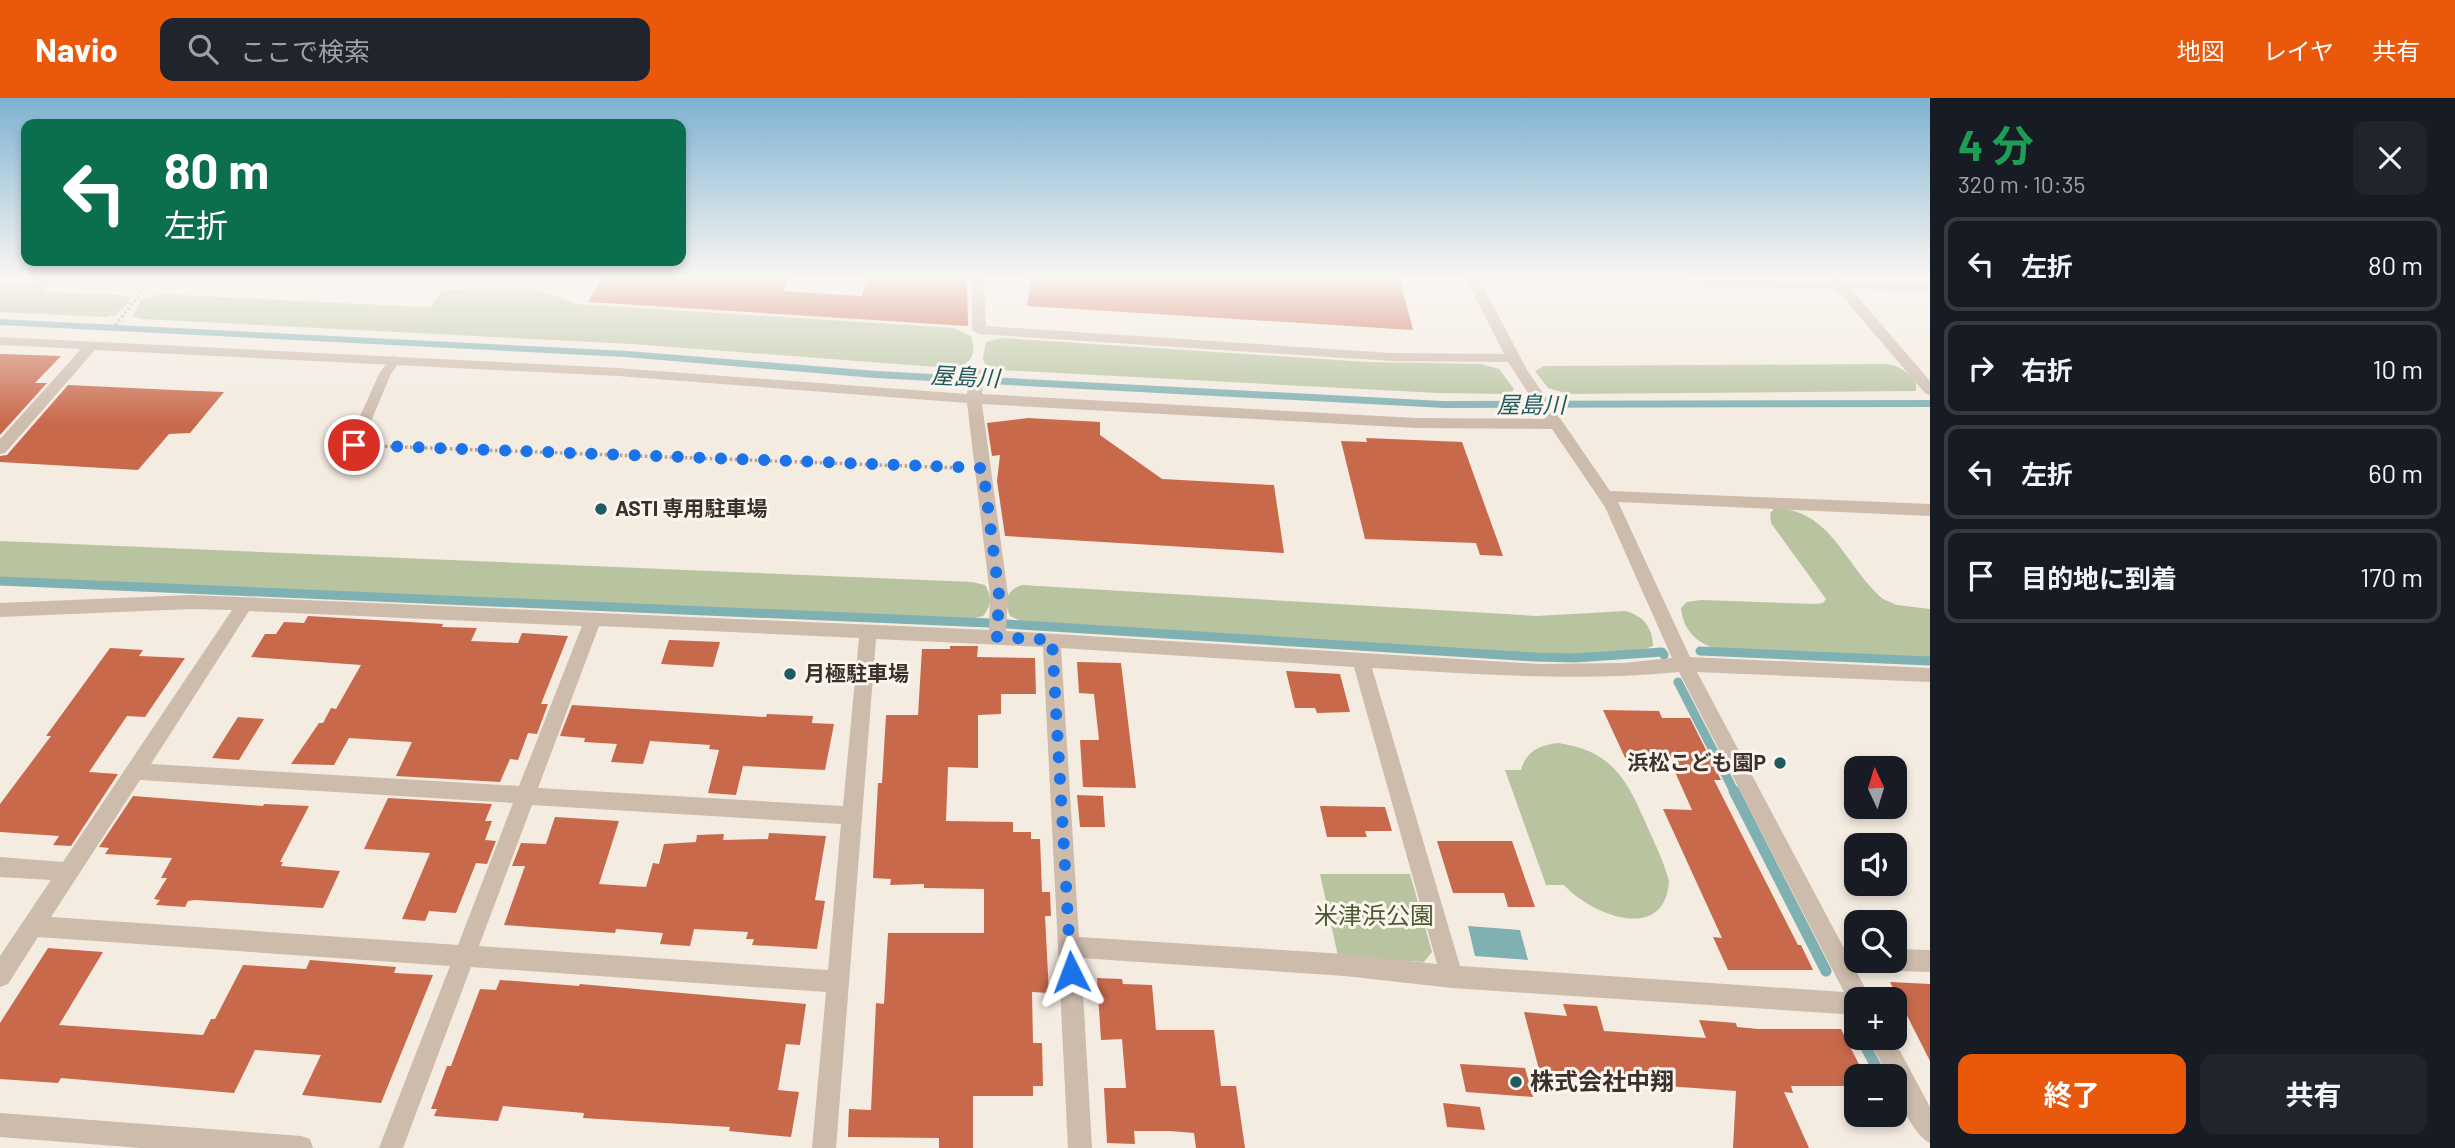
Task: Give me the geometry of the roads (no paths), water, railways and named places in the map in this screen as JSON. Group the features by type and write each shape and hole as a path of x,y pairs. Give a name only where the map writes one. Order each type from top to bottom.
{"street":[{"path":"979,326 979,330 1391,357 1513,358"},
{"path":"1496,326 1513,358 1606,496 1684,664 1844,953"},
{"path":"1875,326 1930,390"},
{"path":"0,341 618,372 1451,424 1555,420"},
{"path":"0,449 93,344"},
{"path":"977,371 974,394 999,595 997,637"},
{"path":"1606,496 1930,510"},
{"path":"0,610 147,602 245,604 997,637 1582,672 1684,664 1930,675"},
{"path":"0,976 245,604"},
{"path":"391,1148 593,619"},
{"path":"824,1148 869,631"},
{"path":"1052,640 1080,1148"},
{"path":"1361,660 1452,977"},
{"path":"135,771 852,816"},
{"path":"0,867 69,872"},
{"path":"33,926 838,982"},
{"path":"1069,947 1345,965 1452,977 1844,1003"},
{"path":"1907,960 1930,961"},
{"path":"1886,1050 1930,1131"},
{"path":"0,1125 302,1148"}],"lane":[{"path":"354,445 385,374 395,360"}],"water":[{"name":"屋島川","path":"20,326 137,326 628,351 877,371 1442,401 1930,400 1930,407 1445,408 875,378 625,357"},
{"path":"1468,926 1520,930 1528,960 1475,956"}],"waterway":[{"path":"0,581 989,623"},
{"path":"1006,624 1535,657 1575,658 1662,652 1664,655"},
{"path":"1700,651 1930,661"},
{"path":"1678,682 1735,793"},
{"path":"1734,791 1826,971"},
{"path":"1867,1050 1875,1064"}],"place":[{"name":"ASTI 専用駐車場","path":"601,509"},
{"name":"月極駐車場","path":"790,674"},
{"name":"浜松こども園P","path":"1780,763"},
{"name":"株式会社中翔","path":"1516,1082"}],"park label":[{"name":"米津浜公園","path":"1374,916"}]}
